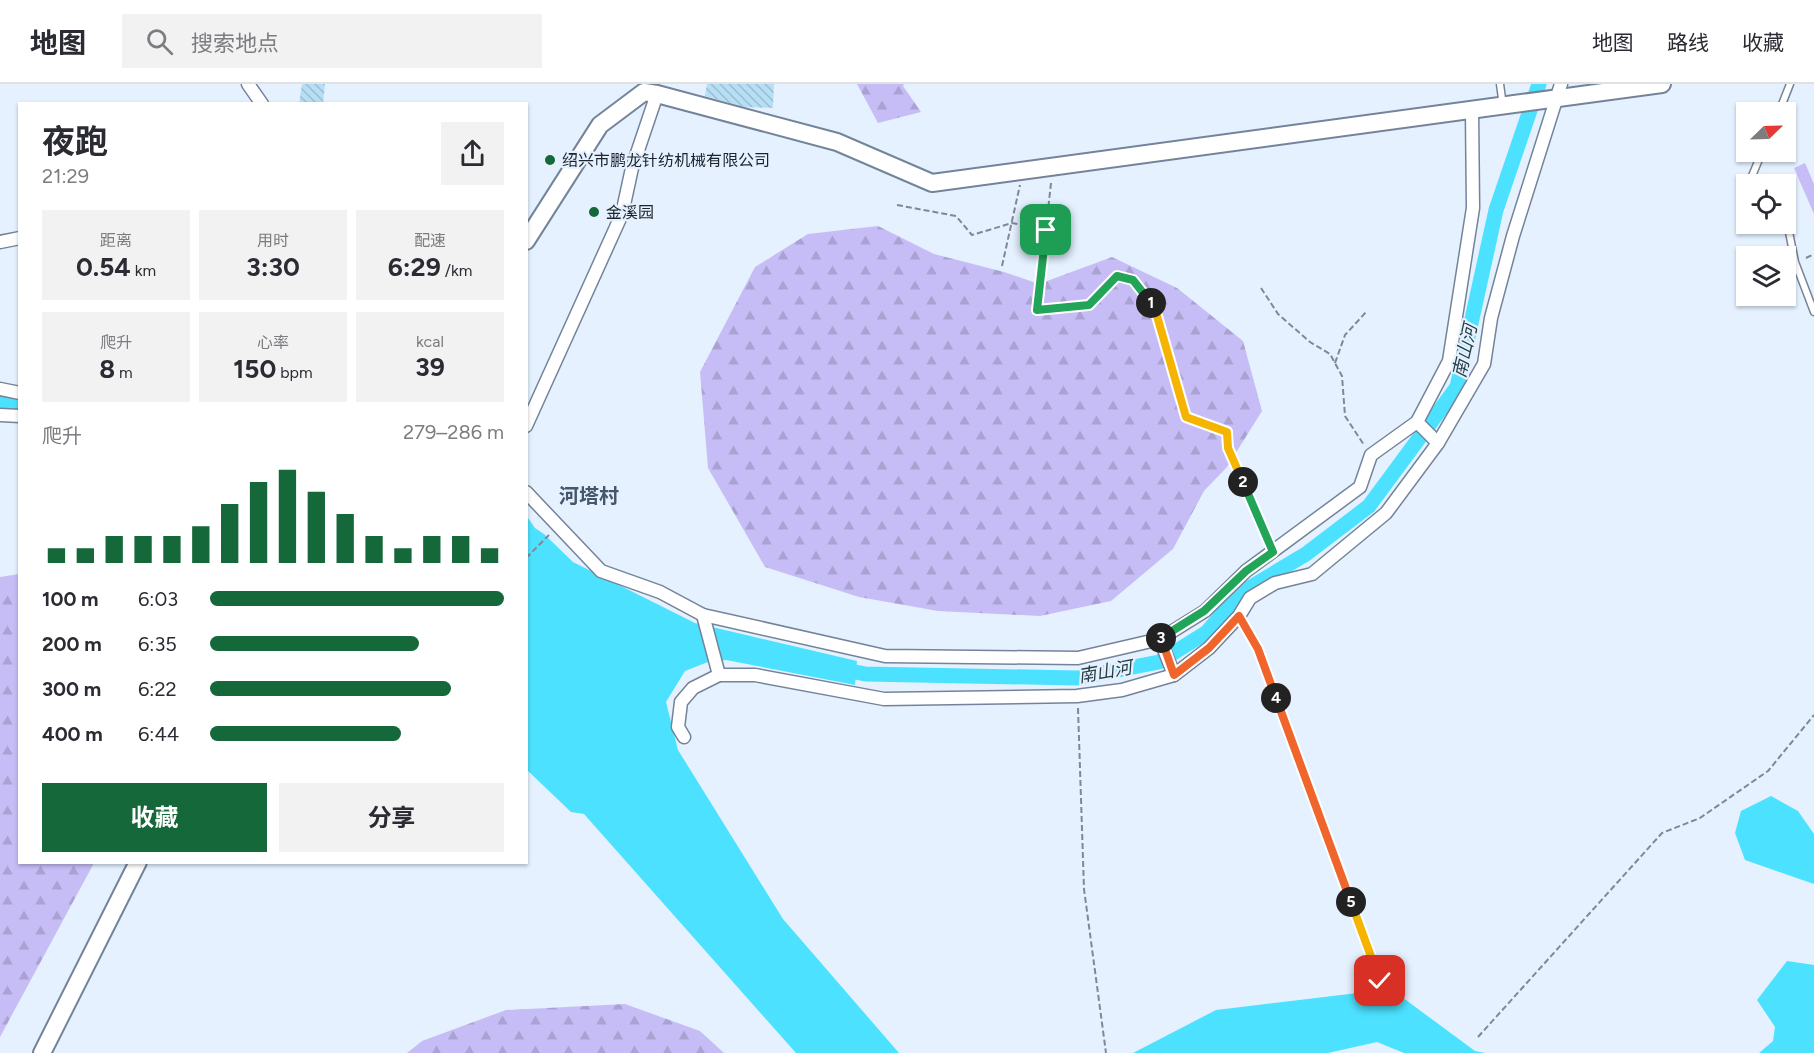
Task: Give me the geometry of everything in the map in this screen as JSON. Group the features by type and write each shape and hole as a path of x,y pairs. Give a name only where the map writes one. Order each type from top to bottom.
{"street":[{"path":"248,84 261,102"},
{"path":"647,90 837,142 932,183 1472,111 1506,106 1559,91 1662,84"},
{"path":"528,238 600,125 647,90"},
{"path":"528,422 622,214 647,90"},
{"path":"684,737 678,727 681,702 693,688 719,675 755,675 884,699 1077,696 1122,690 1174,675 1209,648 1239,616 1250,598 1275,583 1312,574 1386,513 1438,443 1484,364 1491,318 1513,236 1559,91"},
{"path":"528,494 601,571 660,592 703,615 885,656 1078,658 1160,639 1204,611 1246,571 1360,487 1371,455 1418,422 1449,361 1473,208 1472,111"},
{"path":"0,243 18,238"},
{"path":"0,389 18,393"},
{"path":"0,415 18,416"},
{"path":"1418,422 1438,443"},
{"path":"703,615 719,675"},
{"path":"1160,639 1174,675"},
{"path":"42,1053 137,864"}],"lane":[{"path":"1500,84 1506,106"},
{"path":"1783,102 1791,84"},
{"path":"1789,234 1795,262 1814,312"}],"path":[{"path":"1053,167 1037,310 1089,305 1117,276 1133,280 1155,309 1186,417 1227,432 1228,448 1273,552"},
{"path":"1002,266 1023,171"},
{"path":"897,205 956,216 972,235 1012,223 1046,230"},
{"path":"1261,288 1278,314 1310,342 1330,354 1342,376 1345,417 1371,455"},
{"path":"1335,363 1345,335 1366,311"},
{"path":"528,556 558,526"},
{"path":"1239,616 1258,649 1380,981"},
{"path":"1077,696 1084,889 1106,1053"},
{"path":"1478,1037 1662,833 1700,818 1768,771 1814,715"}],"green space":[{"path":"857,84 904,84 903,86 921,112 878,123"},
{"path":"1805,163 1814,184 1814,214 1794,168"},
{"path":"878,226 934,254 1004,272 1039,284 1112,257 1177,288 1243,341 1262,411 1227,467 1204,491 1173,549 1111,601 1040,616 938,611 859,597 765,567 708,468 700,372 755,267 808,234"},
{"path":"18,574 18,864 93,864 0,1037 0,577"},
{"path":"625,1004 700,1031 724,1053 407,1053 422,1041 506,1010"}],"water":[{"path":"528,518 535,528 573,562 695,623 857,661 855,685 726,660 708,662 685,671 666,702 678,750 783,919 899,1053 796,1053 584,814 571,812 528,771"},
{"path":"1771,796 1798,811 1814,834 1814,884 1745,860 1735,833 1741,811"},
{"path":"1787,961 1814,965 1814,1053 1759,1053 1773,1041 1775,1027 1757,1000"},
{"path":"1391,989 1475,1051 1485,1053 1404,1053 1377,1042 1328,1053 1133,1053 1216,1010"}],"building":[{"path":"302,84 325,84 323,102 299,102"},
{"path":"707,84 774,84 773,108 745,107 705,96"}],"waterway":[{"name":"南山河","path":"837,668 865,674 1077,678 1159,662 1207,632 1241,593 1306,554 1369,506 1457,387 1496,210 1539,84"},
{"path":"0,401 18,402"}],"place":[{"name":"绍兴市鹏龙针纺机械有限公司","path":"550,160"},
{"name":"金溪园","path":"594,212"}],"district":[{"name":"河塔村","path":"589,496"}],"route":[{"path":"1046,230 1037,310 1089,305 1117,276 1133,280 1155,309 1186,417 1227,432 1228,448 1273,552 1246,571 1204,611 1160,639 1174,675 1209,648 1239,616 1258,649 1380,981"}]}
